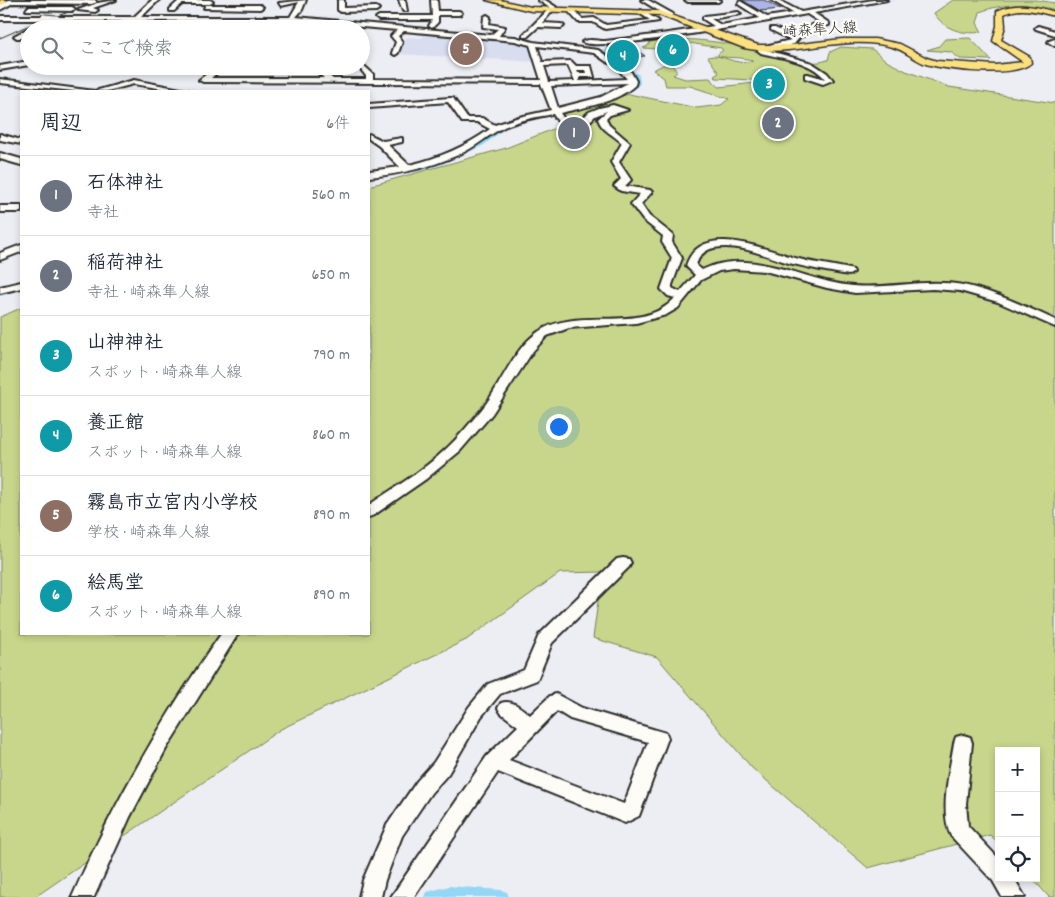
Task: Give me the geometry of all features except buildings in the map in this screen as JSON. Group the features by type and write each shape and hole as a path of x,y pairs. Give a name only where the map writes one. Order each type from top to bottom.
{"highway":[{"path":"0,3 9,0"}],"main road":[{"name":"崎森隼人線","path":"490,0 527,9 552,10 644,5 747,46 770,48 873,41 898,45 922,59 938,65 981,67 1018,66 1024,65 1027,62 1027,59 997,41 1001,26 1000,13 1010,9 1023,8 1055,14"}],"street":[{"path":"0,8 9,0 95,2 44,18"},
{"path":"56,19 113,0"},
{"path":"135,18 156,0"},
{"path":"252,18 264,0"},
{"path":"281,4 303,0 301,7 291,19"},
{"path":"402,0 405,10"},
{"path":"428,31 435,22 433,12 434,0"},
{"path":"525,36 552,10 552,6 541,0"},
{"path":"688,0 718,0"},
{"path":"774,0 800,14"},
{"path":"848,0 856,4"},
{"path":"514,39 525,36 597,44 675,34 764,18 810,14 884,0"},
{"path":"7,23 39,1"},
{"path":"172,10 180,2 260,7"},
{"path":"740,3 764,18"},
{"path":"327,20 339,14 341,4 376,13 459,13"},
{"path":"195,10 207,5"},
{"path":"199,20 207,5"},
{"path":"571,10 580,21 594,20 605,27 656,21 644,5"},
{"path":"644,5 666,13 675,8"},
{"path":"28,9 71,9"},
{"path":"81,10 108,10"},
{"path":"136,10 154,10"},
{"path":"163,10 180,10"},
{"path":"370,20 376,13 413,10"},
{"path":"719,26 705,18 735,11 754,20"},
{"path":"827,11 839,17"},
{"path":"770,48 771,46 792,43 798,36 812,31 813,26 827,24 810,14"},
{"path":"487,17 485,26 502,27 492,37"},
{"path":"0,18 135,18 166,20"},
{"path":"202,20 205,18 252,18 308,20"},
{"path":"538,25 563,30"},
{"path":"370,26 514,39 533,44 596,51 628,74 632,82"},
{"path":"395,53 399,42 394,36 403,28"},
{"path":"1038,28 1055,33"},
{"path":"774,29 794,40"},
{"path":"658,32 670,30 675,34"},
{"path":"810,44 808,42 818,37"},
{"path":"533,44 544,83 556,112 565,126 583,123 598,110 613,107 624,110 607,113 602,119 605,128 619,136 626,143 615,162 626,180 618,186 624,189 647,192 636,204 646,218 668,235 667,242 677,258 674,270 667,280 666,289 672,294 682,296"},
{"path":"758,48 763,52 813,66 825,73 829,80 823,82 808,76"},
{"path":"538,63 570,63 574,71"},
{"path":"0,68 20,65"},
{"path":"194,87 210,75"},
{"path":"324,75 336,84"},
{"path":"369,75 370,82"},
{"path":"103,90 134,82 194,87 270,78 336,84 370,82 447,86 544,83 589,85 632,82"},
{"path":"0,81 83,90"},
{"path":"236,88 243,81"},
{"path":"291,89 297,81"},
{"path":"370,174 404,170 424,165 462,150 479,141 494,128 517,120 556,112 606,97 627,88 632,82"},
{"path":"370,106 450,100 465,120 479,120 494,128"},
{"path":"0,137 20,142"},
{"path":"376,144 399,140"},
{"path":"376,144 404,164 406,166 404,170"},
{"path":"0,156 20,162"},
{"path":"0,209 20,208"},
{"path":"701,275 691,266 695,255 703,249 715,245 733,244 750,246 807,264 849,272"},
{"path":"0,257 20,248"},
{"path":"370,511 450,453 488,410 530,346 542,334 556,328 583,322 646,318 662,313 673,307 690,284 701,275 718,267 750,265 849,289 882,290 946,286 975,291 1001,300 1055,324"},
{"path":"0,290 20,285"},
{"path":"370,897 374,880 394,831 424,787 441,768 475,712 494,689 531,675 545,640 623,563"},
{"path":"83,897 112,831 150,759 229,635"},
{"path":"402,897 494,762 556,701 576,714 659,738 632,810 625,814 494,762"},
{"path":"506,708 531,725"},
{"path":"963,743 956,804 958,830 995,870"},
{"path":"1005,882 1014,897"}],"shaded area":[{"path":"427,33 514,40 530,44 536,62 398,54 406,37 421,38"}],"green space":[{"path":"953,0 1037,0 1055,3 1055,10 1037,6 1017,5 989,9 980,12 977,23 982,32 968,33 955,30 943,24 934,13"},
{"path":"970,38 991,60 960,59 951,52 927,50 939,46 945,39"},
{"path":"662,40 691,40 740,46 795,61 806,62 828,60 830,52 841,47 872,49 888,62 906,71 949,87 1055,103 1055,897 1049,897 1036,882 1040,882 1040,747 995,747 995,839 990,835 868,868 752,768 657,657 593,638 602,572 560,573 466,640 281,729 35,897 0,897 0,317 20,308 20,635 370,635 370,186 506,148 558,127 565,112 629,94 697,108 721,105 729,99 690,86 666,86 664,78 653,70 663,65 672,65 677,72 673,75 685,79 710,78 719,87 755,83 751,80 716,78 714,76 719,73 708,57 718,56 723,50 721,48 689,43 658,45 657,49 643,48 648,46 650,42","holes":["720,56 745,59 753,61 740,62"]}],"waterway":[{"path":"769,0 791,12"},
{"path":"784,17 820,13 894,0"},
{"path":"631,41 609,45 606,54 636,75 637,84 631,89"},
{"path":"370,176 420,169 440,163 482,144 502,128 542,115"},
{"path":"0,294 20,288"},
{"path":"433,897 449,893 501,897"}],"railway":[{"path":"45,20 105,0"},
{"path":"0,38 20,29"}],"place":[{"name":"霧島市立宮内小学校","path":"466,49"},
{"name":"絵馬堂","path":"673,50"},
{"name":"養正館","path":"623,56"},
{"name":"山神神社","path":"769,84"},
{"name":"稲荷神社","path":"778,123"},
{"name":"石体神社","path":"574,133"}]}
